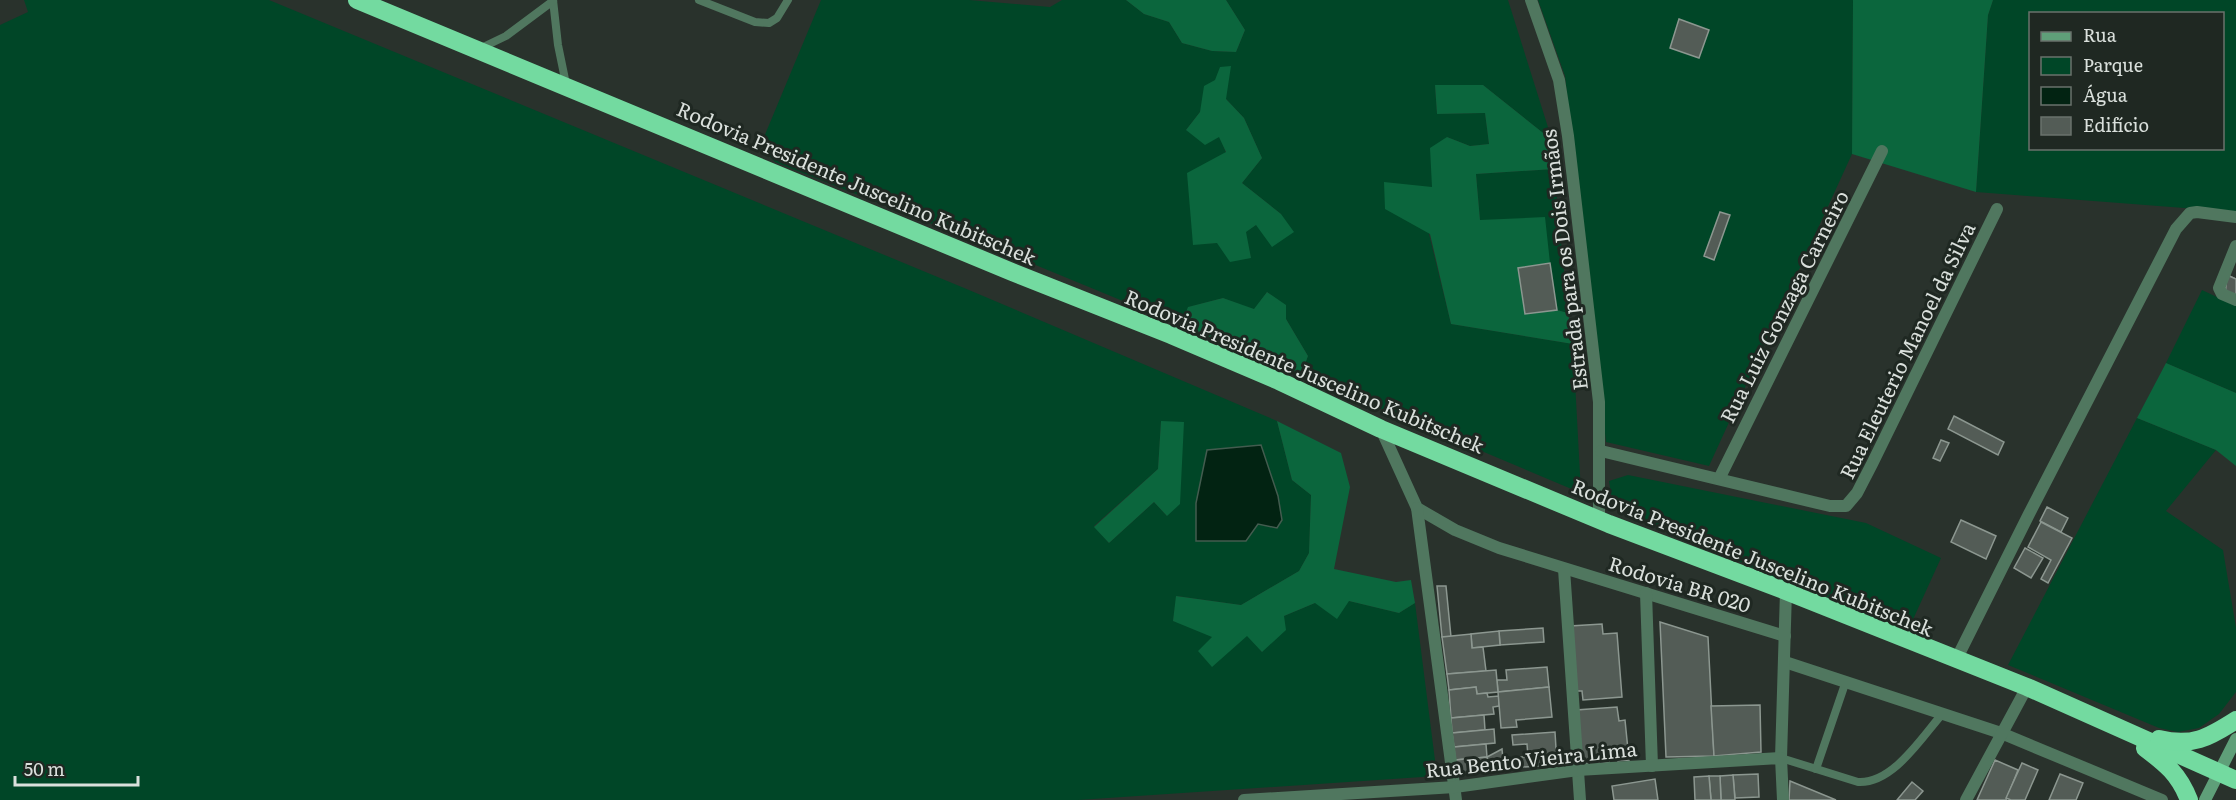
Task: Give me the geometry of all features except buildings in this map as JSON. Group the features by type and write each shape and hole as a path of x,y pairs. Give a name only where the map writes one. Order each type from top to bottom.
{"highway":[{"name":"Rodovia Presidente Juscelino Kubitschek","path":"357,0 1182,340 1279,381 1381,429 1599,520 1786,591 2027,687 2236,780"},
{"path":"2119,729 2175,743 2198,741 2209,737 2236,720"},
{"path":"2119,729 2166,763 2179,777 2189,800"}],"main road":[{"path":"2205,800 2236,739"}],"street":[{"name":"Estrada para os Dois Irmãos","path":"1531,0 1559,80 1568,136 1599,402 1599,520"},
{"name":"Rua Luiz Gonzaga Carneiro","path":"1719,479 1882,151"},
{"name":"Rua Eleuterio Manoel da Silva","path":"1719,479 1830,506 1846,506 1857,493 1872,464 1997,209"},
{"path":"1956,660 2176,229 2190,213 2236,218"},
{"path":"2236,246 2219,288 2222,294 2236,300"},
{"path":"1381,429 1417,508 1456,800"},
{"path":"1600,451 1719,479"},
{"name":"Rodovia BR 020","path":"1417,508 1475,539 1564,569 1785,636"},
{"path":"1564,569 1580,800"},
{"path":"1783,800 1781,758 1786,591"},
{"path":"1646,593 1652,766"},
{"path":"1785,662 2001,733 2162,800"},
{"path":"1966,800 2027,687"},
{"name":"Rua Bento Vieira Lima","path":"1244,800 1455,786 1578,770 1781,758"}],"lane":[{"path":"478,50 506,36 553,0"},
{"path":"553,0 558,45 567,87"},
{"path":"699,0 755,22 769,24 777,18 788,0"},
{"path":"1816,769 1846,681"},
{"path":"1781,758 1858,782 1869,783 1892,771 1943,713"}],"green space":[{"path":"24,0 269,0 969,290 1277,421 1292,480 1311,495 1309,553 1299,571 1241,605 1177,596 1173,621 1247,635 1262,652 1284,616 1315,603 1349,601 1399,613 1415,603 1437,776 1078,800 0,800 0,25 28,12","holes":["1161,421 1167,516 1154,502 1109,543 1094,526 1158,469"]},
{"path":"821,0 969,0 1050,7 1062,0 1126,0 1144,14 1169,22 1182,43 1212,51 1236,52 1245,30 1226,0 1508,0 1552,140 1483,85 1435,85 1437,114 1485,113 1489,144 1470,146 1447,137 1432,187 1429,234 1451,324 1573,344 1581,493 1301,375 1308,356 1286,319 1285,305 1267,292 1254,310 1223,298 1189,307 1181,325 775,162 766,152 764,137","holes":["1215,80 1226,99 1244,118 1262,158 1242,183 1281,214 1245,232 1251,258 1217,243 1193,244 1226,153 1220,137 1186,130 1200,112"]},
{"path":"1126,0 1226,0 1245,30 1236,52 1212,51 1182,43 1169,22 1144,14"},
{"path":"1538,0 1853,0 1852,154 1709,466 1606,442 1565,76"},
{"path":"1853,0 1993,0 1988,15 1976,192 1852,154"},
{"path":"1993,0 2236,0 2236,212 1976,192 1988,15"},
{"path":"1231,66 1226,99 1244,118 1262,158 1242,183 1281,214 1294,232 1272,247 1256,225 1246,232 1251,258 1230,262 1217,243 1193,245 1187,173 1226,152 1219,137 1205,145 1186,130 1200,112 1204,86 1215,80 1220,67"},
{"path":"1435,85 1483,85 1552,140 1554,169 1476,174 1480,220 1545,217 1550,263 1518,268 1525,314 1557,310 1568,313 1573,344 1451,324 1430,234 1385,209 1384,182 1432,187 1430,148 1447,137 1470,146 1489,144 1485,113 1437,114"},
{"path":"1554,169 1568,313 1557,310 1480,220 1476,174"},
{"path":"2202,290 2236,306 2236,393 2166,363"},
{"path":"1267,292 1286,305 1286,319 1308,356 1301,375 1181,325 1188,307 1223,298 1254,309"},
{"path":"2166,363 2236,393 2236,466 2216,450 2137,418"},
{"path":"2137,418 2216,450 2166,511 2223,550 2236,628 2236,692 2219,714 2199,728 2178,732 2159,728 2008,665"},
{"path":"1161,421 1184,422 1180,504 1167,516 1154,502 1109,543 1094,527 1158,469"},
{"path":"1277,421 1341,453 1350,487 1334,569 1396,582 1411,580 1415,603 1399,613 1349,601 1337,619 1315,603 1284,616 1286,630 1262,652 1247,636 1212,667 1198,651 1212,637 1173,621 1176,596 1241,605 1299,571 1309,553 1311,495 1292,480"},
{"path":"1628,475 1866,523 1941,558 1910,626 1788,583 1613,506 1609,481"}],"water":[{"path":"1261,445 1278,496 1282,520 1277,528 1258,524 1246,541 1196,541 1196,503 1207,450"}]}
